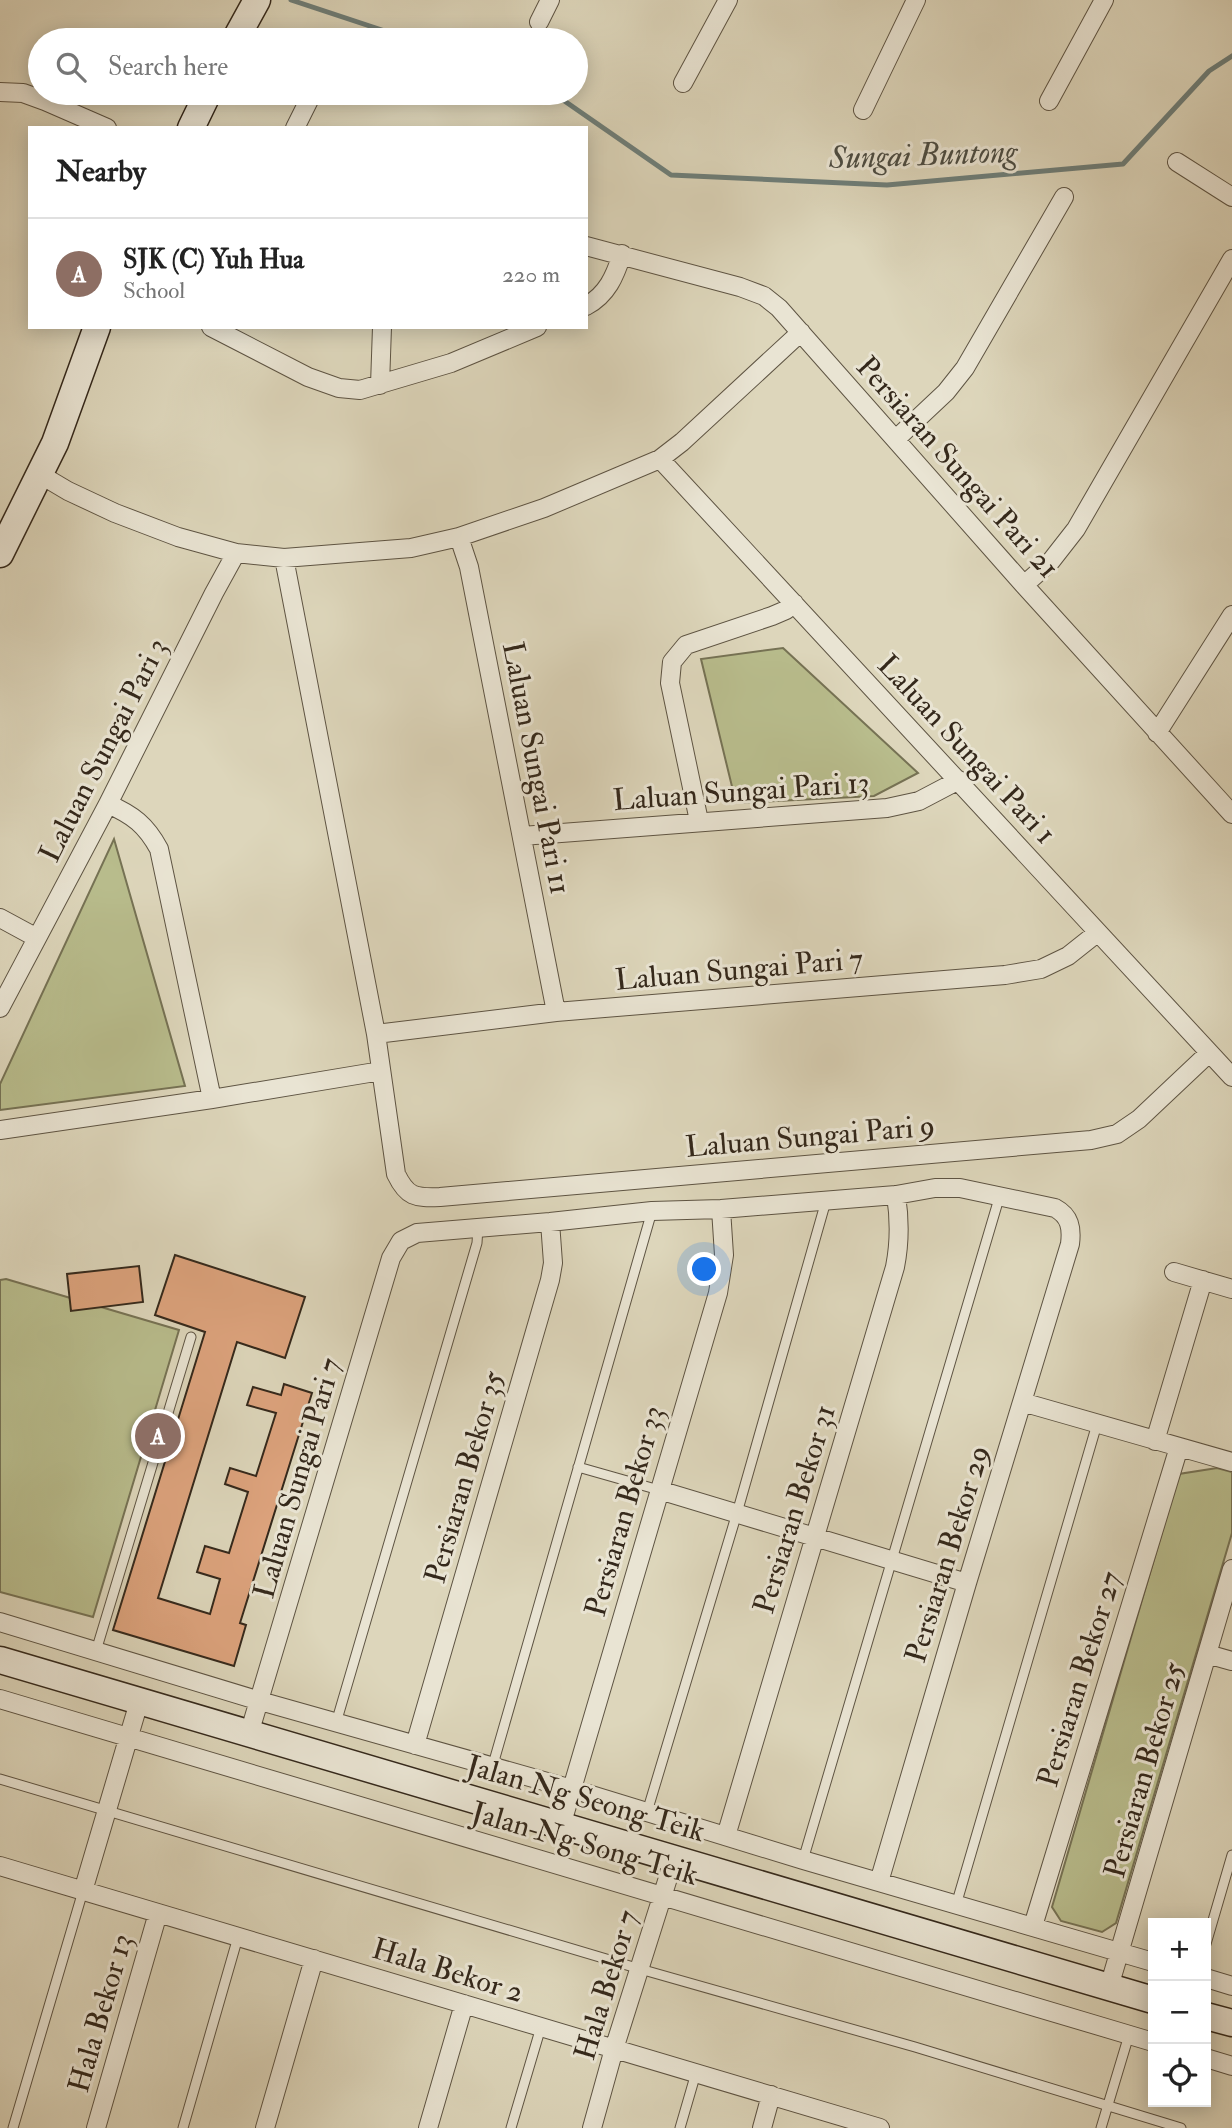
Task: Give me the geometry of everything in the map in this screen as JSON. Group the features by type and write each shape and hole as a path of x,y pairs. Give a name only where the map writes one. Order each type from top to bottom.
{"main road":[{"path":"242,28 257,0"},
{"path":"192,126 202,105"},
{"path":"0,554 41,475 73,398 96,329"},
{"name":"Jalan Ng Seong Teik","path":"0,1660 1148,1999"},
{"path":"1211,2017 1232,2023"}],"street":[{"path":"539,22 550,0"},
{"path":"683,83 728,0"},
{"path":"863,110 916,0"},
{"path":"1049,101 1104,0"},
{"path":"0,92 28,95"},
{"path":"54,105 102,126"},
{"path":"296,126 306,105"},
{"path":"1177,162 1232,197"},
{"path":"896,439 946,392 965,368 1063,197"},
{"name":"Persiaran Sungai Pari 21","path":"588,246 740,287 764,296 779,308 1024,585 1232,814"},
{"path":"588,305 607,289 622,254"},
{"path":"1024,585 1051,561 1076,530 1232,259"},
{"path":"215,329 308,377 339,388 360,390 451,363 532,329"},
{"path":"380,385 382,329"},
{"path":"41,475 115,513 178,537 236,554 284,558 411,548 459,537 544,508 660,459 801,332"},
{"name":"Laluan Sungai Pari 1","path":"660,459 1232,1077"},
{"name":"Laluan Sungai Pari 11","path":"459,537 469,567 556,1012"},
{"name":"Laluan Sungai Pari 3","path":"0,1008 236,554"},
{"path":"0,1130 381,1071 284,558"},
{"path":"699,821 670,683 672,662 686,645 772,616 794,603"},
{"path":"1157,733 1232,615"},
{"name":"Laluan Sungai Pari 13","path":"522,836 887,808 919,801 958,780"},
{"path":"108,804 138,821 150,832 159,849 212,1099"},
{"path":"0,918 37,938"},
{"name":"Laluan Sungai Pari 7","path":"376,1034 556,1012 1005,975 1041,969 1068,956 1097,933"},
{"name":"Laluan Sungai Pari 9","path":"381,1071 396,1174 402,1187 411,1195 424,1198 1091,1140 1117,1134 1139,1119 1209,1053"},
{"path":"478,1227 652,1211 721,1209 896,1195 935,1188 960,1188 1000,1195"},
{"name":"Persiaran Bekor 31","path":"726,1836 895,1267 900,1242 896,1195"},
{"name":"Persiaran Bekor 29","path":"879,1882 1070,1244 1072,1231 1064,1213 1055,1208 1000,1195"},
{"name":"Persiaran Bekor 33","path":"561,1826 718,1293 724,1255 721,1209"},
{"name":"Persiaran Bekor 35","path":"415,1745 550,1280 553,1263 550,1222"},
{"name":"Laluan Sungai Pari 7","path":"249,1734 391,1258 401,1241 417,1233 478,1227"},
{"path":"1174,1272 1232,1289"},
{"path":"1155,1441 1203,1280"},
{"path":"1022,1402 1232,1462"},
{"name":"Persiaran Bekor 27","path":"1033,1926 1178,1447"},
{"path":"659,1490 967,1583"},
{"name":"Persiaran Bekor 25","path":"1109,1987 1232,1569"},
{"name":"Jalan Ng Seong Teik","path":"0,1622 260,1701 572,1789 803,1860 1148,1961"},
{"path":"1207,1654 1232,1661"},
{"name":"Jalan Ng Song Teik","path":"0,1699 1148,2041"},
{"path":"83,1891 139,1702"},
{"name":"Hala Bekor 7","path":"592,2128 674,1859"},
{"name":"Hala Bekor 2","path":"0,1868 771,2095 849,2124 880,2128"},
{"name":"Hala Bekor 13","path":"96,2128 158,1913"},
{"path":"265,2128 314,1959"},
{"path":"1211,1980 1232,1986"},
{"path":"428,2128 464,2004"},
{"path":"1211,2060 1232,2066"},
{"path":"762,2128 771,2095"}],"lane":[{"path":"803,1860 1000,1195"},
{"path":"647,1812 737,1513 826,1199"},
{"path":"492,1768 652,1211"},
{"path":"336,1723 477,1243 478,1227"},
{"path":"96,1651 191,1336"},
{"path":"956,1905 1097,1424"},
{"path":"578,1467 659,1490"},
{"path":"0,1779 640,1969 915,2047 1181,2128"},
{"path":"1211,1927 1232,1855"},
{"path":"13,2128 83,1891"},
{"path":"183,2128 238,1937"},
{"path":"511,2128 541,2027"},
{"path":"1101,2128 1129,2035"},
{"path":"680,2128 696,2073"}],"green space":[{"path":"783,648 918,773 874,796 736,803 701,659"},
{"path":"114,839 185,1086 0,1110 0,1084"},
{"path":"6,1279 179,1330 93,1617 0,1592 0,1280"},
{"path":"1217,1468 1232,1472 1232,1533 1116,1923 1102,1932 1061,1921 1052,1907 1179,1474"}],"building":[{"path":"175,1255 305,1297 285,1358 237,1342 158,1598 210,1614 220,1579 197,1572 205,1546 229,1553 248,1492 225,1484 230,1468 256,1476 276,1413 247,1405 253,1387 281,1395 284,1384 312,1393 240,1623 246,1625 234,1666 113,1630 205,1332 155,1315"},
{"path":"139,1266 143,1302 71,1311 67,1274"}],"waterway":[{"name":"Sungai Buntong","path":"291,0 376,28"},
{"name":"Sungai Buntong","path":"570,105 671,175 887,185 1123,164 1209,71 1232,56"}],"place":[{"name":"SJK (C) Yuh Hua","path":"158,1436"}]}
